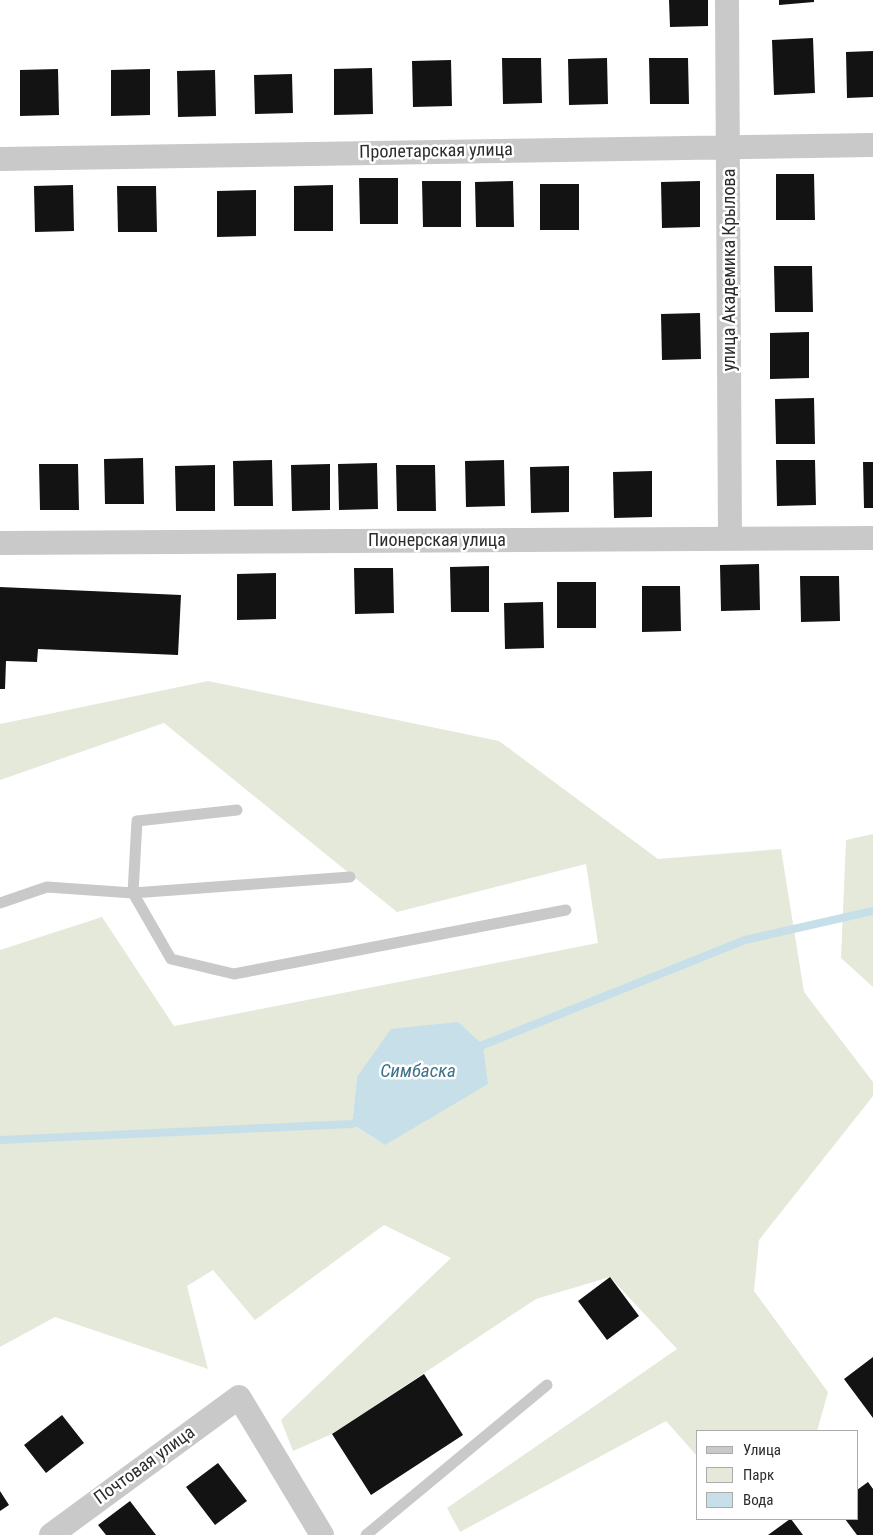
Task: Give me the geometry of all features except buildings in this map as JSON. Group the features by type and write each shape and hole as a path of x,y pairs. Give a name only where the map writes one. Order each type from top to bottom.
{"street":[{"name":"улица Академика Крылова","path":"727,0 730,539"},
{"name":"Пролетарская улица","path":"0,159 873,145"},
{"name":"Пионерская улица","path":"0,543 873,538"},
{"name":"Почтовая улица","path":"51,1535 239,1397 322,1535"}],"lane":[{"path":"237,810 136,821 133,893 171,959 234,974 566,910"},
{"path":"0,904 47,887 133,893 350,877"},
{"path":"366,1535 547,1385"}],"green space":[{"path":"208,681 499,741 658,859 781,849 804,992 873,1082 873,1096 759,1240 754,1291 828,1392 817,1430 696,1430 696,1455 666,1421 460,1532 447,1508 677,1349 610,1277 536,1299 332,1434 293,1451 281,1420 451,1258 384,1225 255,1320 213,1270 187,1286 208,1369 55,1317 0,1347 0,950 102,917 174,1026 598,943 586,864 397,912 164,723 0,780 0,724","holes":["357,1077 385,1145 352,1124"]},
{"path":"873,834 873,987 841,958 846,840"}],"water":[{"name":"Симбаска","path":"458,1022 483,1045 488,1084 385,1145 352,1124 357,1077 391,1029"}],"waterway":[{"path":"475,1050 483,1045 745,940 873,911"},
{"path":"0,1140 352,1124 360,1119"}]}
